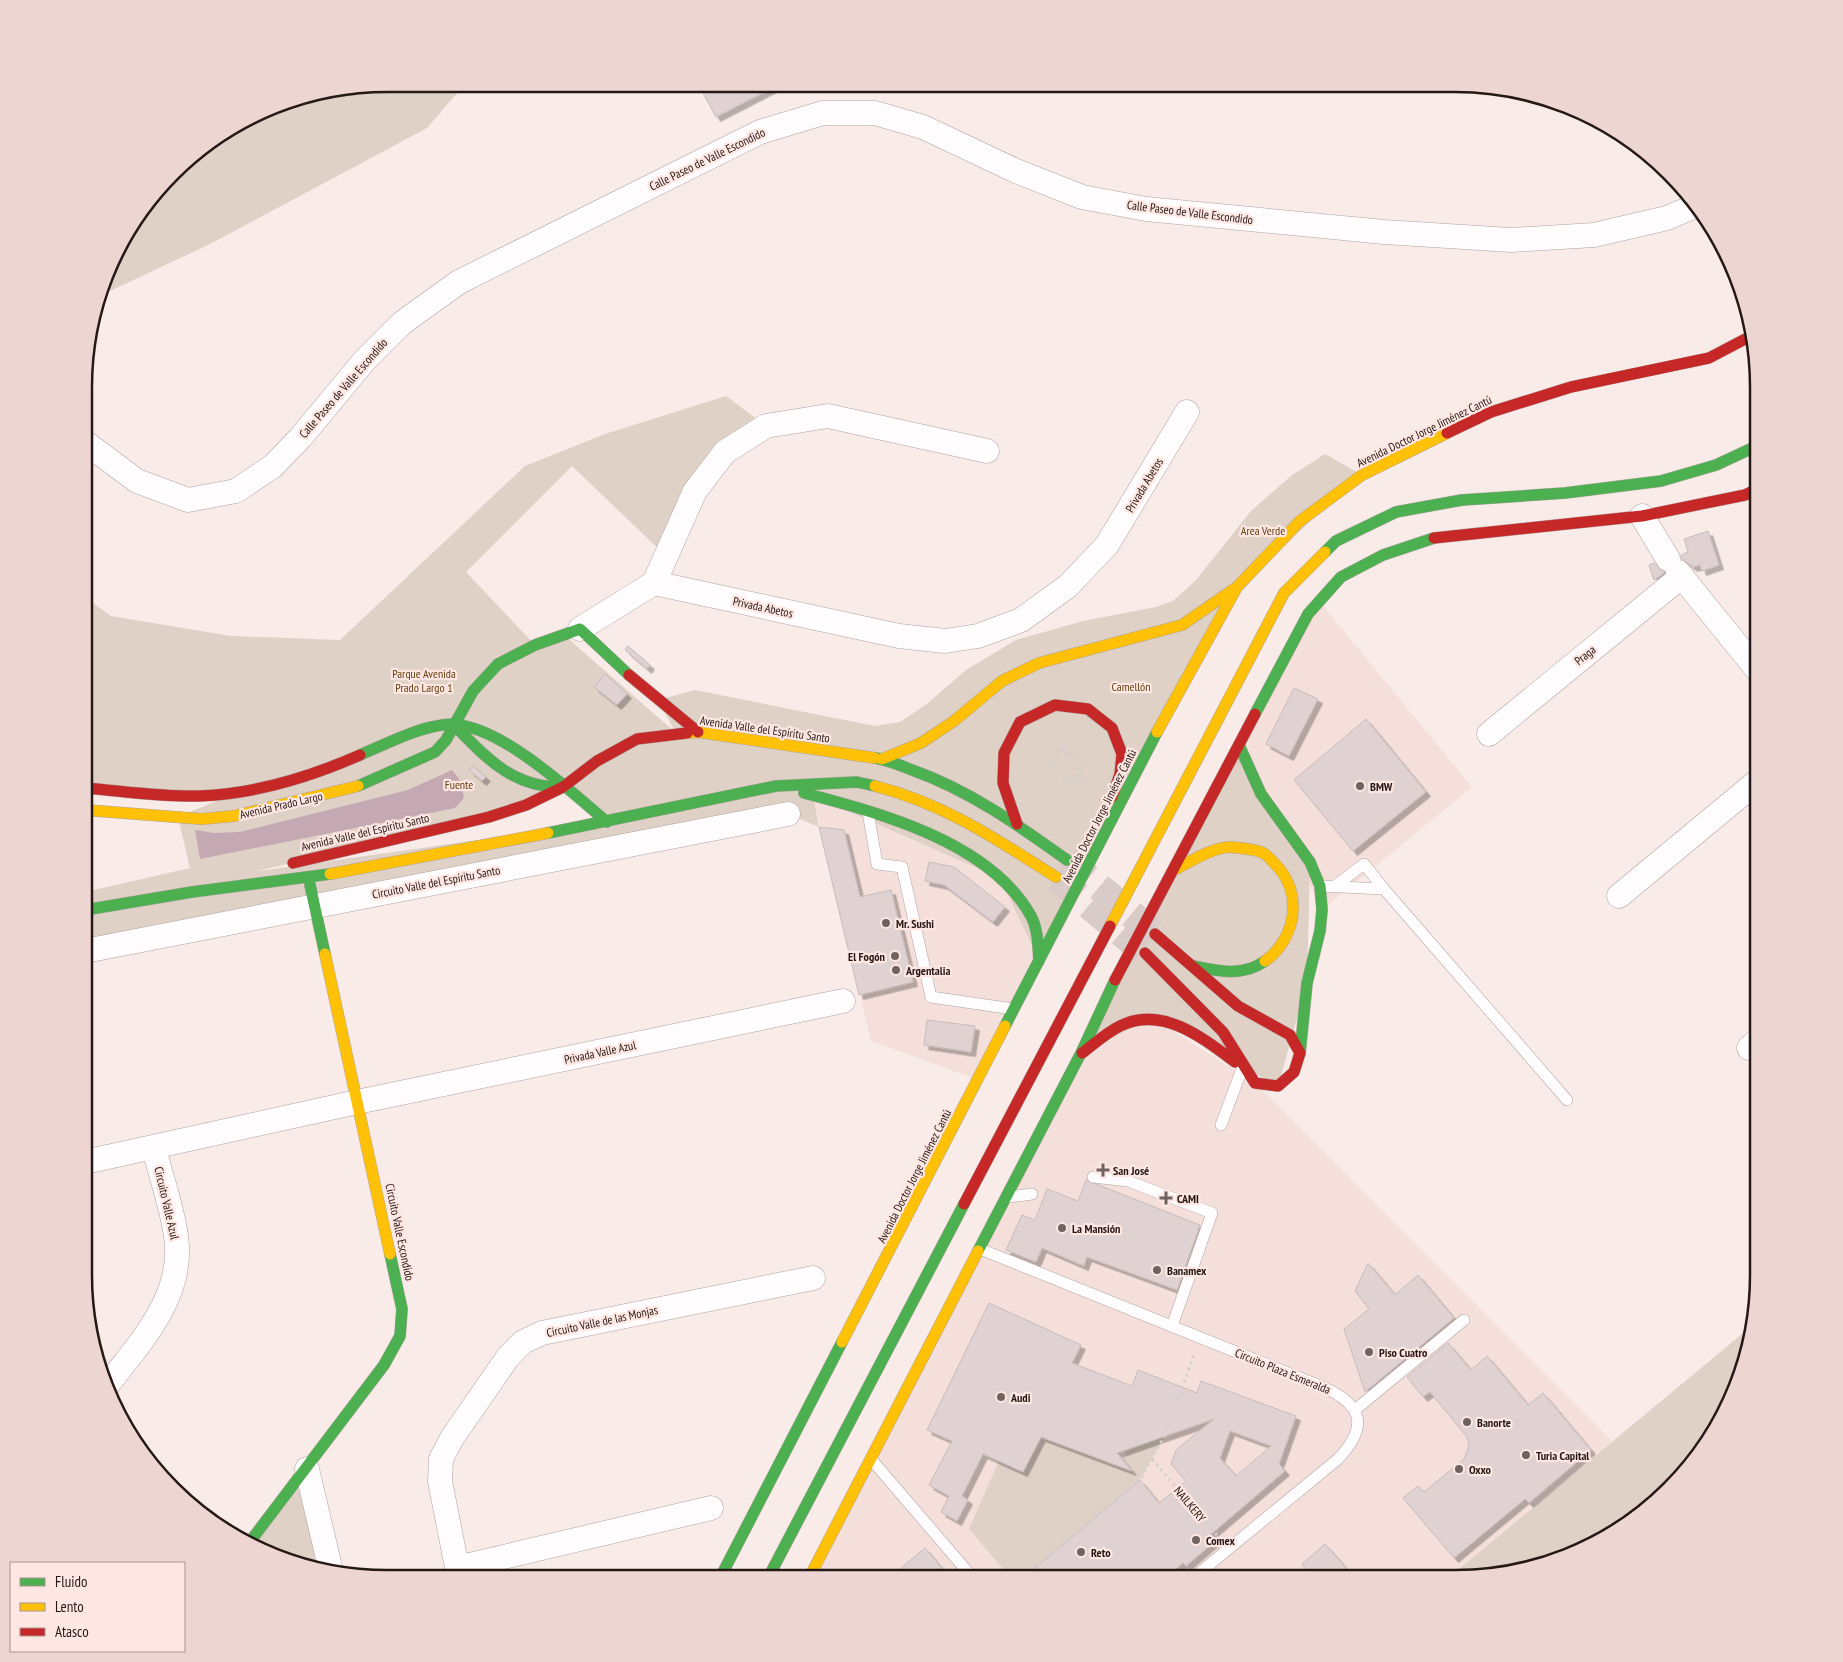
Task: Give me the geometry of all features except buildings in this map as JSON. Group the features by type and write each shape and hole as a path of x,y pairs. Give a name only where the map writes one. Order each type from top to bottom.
{"main road":[{"name":"Avenida Doctor Jorge Jiménez Cantú","path":"724,1570 1016,1010 1039,961 1163,722 1237,587 1300,521 1362,475 1482,416 1571,387 1709,358 1746,338"},
{"path":"772,1570 1284,593 1336,540 1396,512 1462,500 1565,493 1662,481 1716,464 1750,449"},
{"path":"813,1570 1082,1053 1119,971 1308,614 1341,577 1384,555 1430,538 1642,516 1750,492"},
{"path":"882,759 921,743 954,721 1002,681 1039,663 1182,625 1237,587"},
{"path":"572,635 627,673 698,732"},
{"name":"Avenida Prado Largo","path":"92,811 202,819 234,816 284,806 358,786 435,752 446,740 473,691 498,664 535,645 572,635"},
{"path":"1016,824 1003,783 1004,753 1020,722 1055,705 1088,709 1112,728 1122,754 1120,774 1096,851"},
{"path":"454,724 475,746 513,776 534,785 563,787"},
{"name":"Avenida Prado Largo","path":"92,788 206,797 238,792 314,774 427,728 454,724 484,732 508,745 607,822"},
{"name":"Avenida Valle del Espíritu Santo","path":"281,866 489,817 526,805 563,787 597,761 637,739 672,729 882,759 932,777 1016,824 1067,860"},
{"path":"1145,952 1223,1032 1243,1067 1255,1082 1278,1086 1295,1072 1299,1063 1307,983 1320,931 1322,910 1320,886 1310,862 1262,794 1239,745"},
{"path":"92,909 192,892 254,886 310,890 607,822 776,786 857,782 910,795 974,825 1056,877"},
{"path":"776,786 868,811 912,826 949,845 1000,878 1019,897 1031,916 1038,938 1039,961"},
{"path":"1174,870 1207,853 1229,846 1263,852 1286,875 1292,897 1292,918 1285,942 1272,956 1258,966 1229,973 1190,966"},
{"path":"192,892 253,872"},
{"name":"Circuito Valle Escondido","path":"254,1537 384,1365 400,1336 402,1309 310,890"},
{"path":"1155,934 1190,966 1251,1015 1283,1030 1294,1038 1300,1053"},
{"path":"1098,990 1119,971"},
{"path":"1056,1029 1084,1003"},
{"path":"1082,1053 1122,1025 1153,1018 1180,1025 1243,1067"}],"street":[{"name":"Calle Paseo de Valle Escondido","path":"92,447 137,480 188,500 236,491 272,466 364,361 402,324 459,282 760,132 823,113 875,113 923,127 1016,171 1082,197 1146,209 1384,232 1511,240 1594,235 1667,218 1689,208"},
{"name":"Privada Abetos","path":"654,583 900,636 945,640 978,636 1021,620 1068,586 1107,545 1187,412"},
{"path":"654,583 695,491 726,452 766,426 828,416 987,451"},
{"path":"1642,516 1676,569 1750,658"},
{"name":"Praga","path":"1489,734 1676,569"},
{"name":"Avenida Prado Largo","path":"572,635 654,583"},
{"path":"1619,896 1750,787"},
{"name":"Circuito Valle del Espíritu Santo","path":"92,948 310,890 788,814"},
{"name":"Privada Valle Azul","path":"357,1102 843,1001"},
{"path":"92,1161 357,1102"},
{"name":"Circuito Valle Azul","path":"112,1379 154,1322 172,1290 174,1281 177,1264 176,1236 154,1148"},
{"name":"Circuito Valle de las Monjas","path":"457,1570 440,1481 442,1459 452,1438 508,1357 523,1342 542,1334 813,1278"},
{"path":"307,1469 329,1564"},
{"name":"Circuito Valle de las Monjas","path":"470,1570 711,1508"}],"lane":[{"path":"868,811 878,864 902,866 931,997 1016,1010"},
{"path":"1335,886 1364,864 1567,1100"},
{"path":"1320,886 1384,889"},
{"path":"1221,1125 1243,1067"},
{"path":"1094,1178 1128,1181 1212,1213 1172,1326"},
{"path":"1006,1197 1032,1194"},
{"name":"Circuito Plaza Esmeralda","path":"980,1249 1323,1387 1341,1395 1356,1410"},
{"path":"1202,1570 1338,1459 1352,1445 1359,1427 1356,1410 1464,1320"},
{"path":"871,1459 965,1570"}],"path":[{"path":"1062,748 1084,764 1071,784 1049,768 1062,748"},
{"path":"1033,1570 1140,1480 1164,1437 1200,1337"},
{"name":"NAILKERY","path":"1152,1460 1228,1548"}],"shaded area":[{"path":"1319,601 1472,787 1322,910 1239,745"},
{"path":"452,770 460,780 464,798 455,808 200,859 195,830 214,833 240,832 408,790"},
{"path":"813,796 1000,878 1039,961 979,1080 871,1041"},
{"path":"1153,1018 1255,1083 1612,1441 1458,1570 813,1570 1081,1053"}],"green space":[{"path":"369,93 457,93 427,128 210,244 110,291 115,275 132,240 166,193 193,166 240,132 293,108 330,98"},
{"path":"726,396 766,426 725,452 666,556 572,466 466,572 535,645 564,635 676,733 658,700 695,690 875,726 900,722 927,704 966,670 1016,640 1083,621 1156,607 1173,601 1196,580 1251,511 1292,475 1325,454 1362,475 1237,587 1096,851 1056,877 1064,913 1039,961 1000,878 813,796 819,827 788,814 92,950 92,890 190,868 178,817 238,792 92,788 92,602 111,616 231,636 340,640 525,466 605,434","holes":["563,787 606,822 253,872 489,817"]},
{"path":"1239,745 1310,862 1307,983 1278,1086 1153,1018 1081,1053"},
{"path":"1745,1331 1735,1369 1711,1422 1677,1469 1650,1496 1603,1530 1550,1554 1513,1564 1458,1570"},
{"path":"1041,1437 1120,1467 1127,1450 1164,1437 1140,1480 1033,1570 1004,1570 969,1529 999,1461 1023,1472"},
{"path":"307,1469 329,1564 293,1554 254,1537"}],"tunnel":[{"path":"1067,860 1155,934"},
{"path":"1057,878 1145,953"}],"traffic: fast":[{"path":"1325,552 1336,541 1396,512 1462,500 1565,493 1661,481 1716,465 1750,449"},
{"path":"1255,714 1308,614 1341,577 1383,555 1434,538"},
{"path":"358,786 435,752 446,740 473,691 498,664 535,645 580,629 629,675"},
{"path":"360,755 421,730 442,725 462,725 484,732 530,759 607,822"},
{"path":"459,730 493,762 517,778 531,783 562,787"},
{"path":"1005,1026 1157,732"},
{"path":"1239,745 1261,794 1310,862 1320,886 1322,910 1320,931 1307,983 1300,1053"},
{"path":"875,758 933,778 973,798 1011,821 1067,860"},
{"path":"548,833 776,786 857,782 875,786"},
{"path":"804,793 866,810 931,834 989,868 1013,890 1031,916 1036,932 1039,961"},
{"path":"92,909 192,892 330,874"},
{"path":"310,885 325,954"},
{"path":"1194,966 1221,971 1239,971 1257,966 1265,961"},
{"path":"978,1251 1081,1053 1115,980"},
{"path":"772,1570 964,1204"},
{"path":"253,1537 384,1365 400,1336 402,1309 390,1254"},
{"path":"724,1570 842,1342"}],"traffic: slow":[{"path":"1157,732 1237,587 1300,521 1362,475 1447,433"},
{"path":"1110,926 1284,593 1325,552"},
{"path":"882,759 921,743 954,721 1002,681 1039,663 1182,625 1234,589"},
{"path":"687,733 698,732 875,758"},
{"path":"92,811 202,819 234,816 358,786"},
{"path":"875,786 924,802 969,824 1056,877"},
{"path":"330,874 548,833"},
{"path":"1174,870 1216,849 1231,847 1254,850 1263,853 1269,858 1284,876 1290,888 1293,902 1292,915 1284,941 1276,952 1265,961"},
{"path":"325,954 390,1254"},
{"path":"842,1342 1005,1026"},
{"path":"813,1570 978,1251"}],"traffic: jam":[{"path":"1447,433 1491,412 1571,387 1709,358 1746,338"},
{"path":"1434,538 1642,516 1750,492"},
{"path":"629,675 698,732"},
{"path":"1017,824 1003,783 1004,753 1020,722 1055,705 1088,709 1112,728 1122,754 1120,774 1112,797"},
{"path":"1115,980 1255,714"},
{"path":"293,863 489,817 526,805 563,787 597,761 637,739 687,733"},
{"path":"92,789 170,796 220,795 281,783 360,755"},
{"path":"964,1204 1110,926"},
{"path":"1145,953 1223,1032 1255,1083 1278,1086 1294,1072 1300,1053 1290,1035 1238,1006 1155,934"},
{"path":"1082,1053 1120,1026 1151,1019 1181,1027 1209,1043 1235,1062"}],"place":[{"name":"BMW","path":"1360,786"},
{"name":"Mr. Sushi","path":"886,923"},
{"name":"El Fogón","path":"895,956"},
{"name":"Argentalia","path":"896,970"},
{"name":"San José","path":"1103,1170"},
{"name":"CAMI","path":"1166,1198"},
{"name":"La Mansión","path":"1062,1228"},
{"name":"Banamex","path":"1157,1270"},
{"name":"Piso Cuatro","path":"1369,1352"},
{"name":"Audi","path":"1001,1397"},
{"name":"Banorte","path":"1467,1422"},
{"name":"Turia Capital","path":"1526,1455"},
{"name":"Oxxo","path":"1459,1469"},
{"name":"Comex","path":"1196,1540"},
{"name":"Reto","path":"1081,1552"}],"park label":[{"name":"Area Verde","path":"1263,530"},
{"name":"Parque Avenida Prado Largo 1","path":"424,680"},
{"name":"Camellón","path":"1131,686"},
{"name":"Fuente","path":"459,784"}]}
